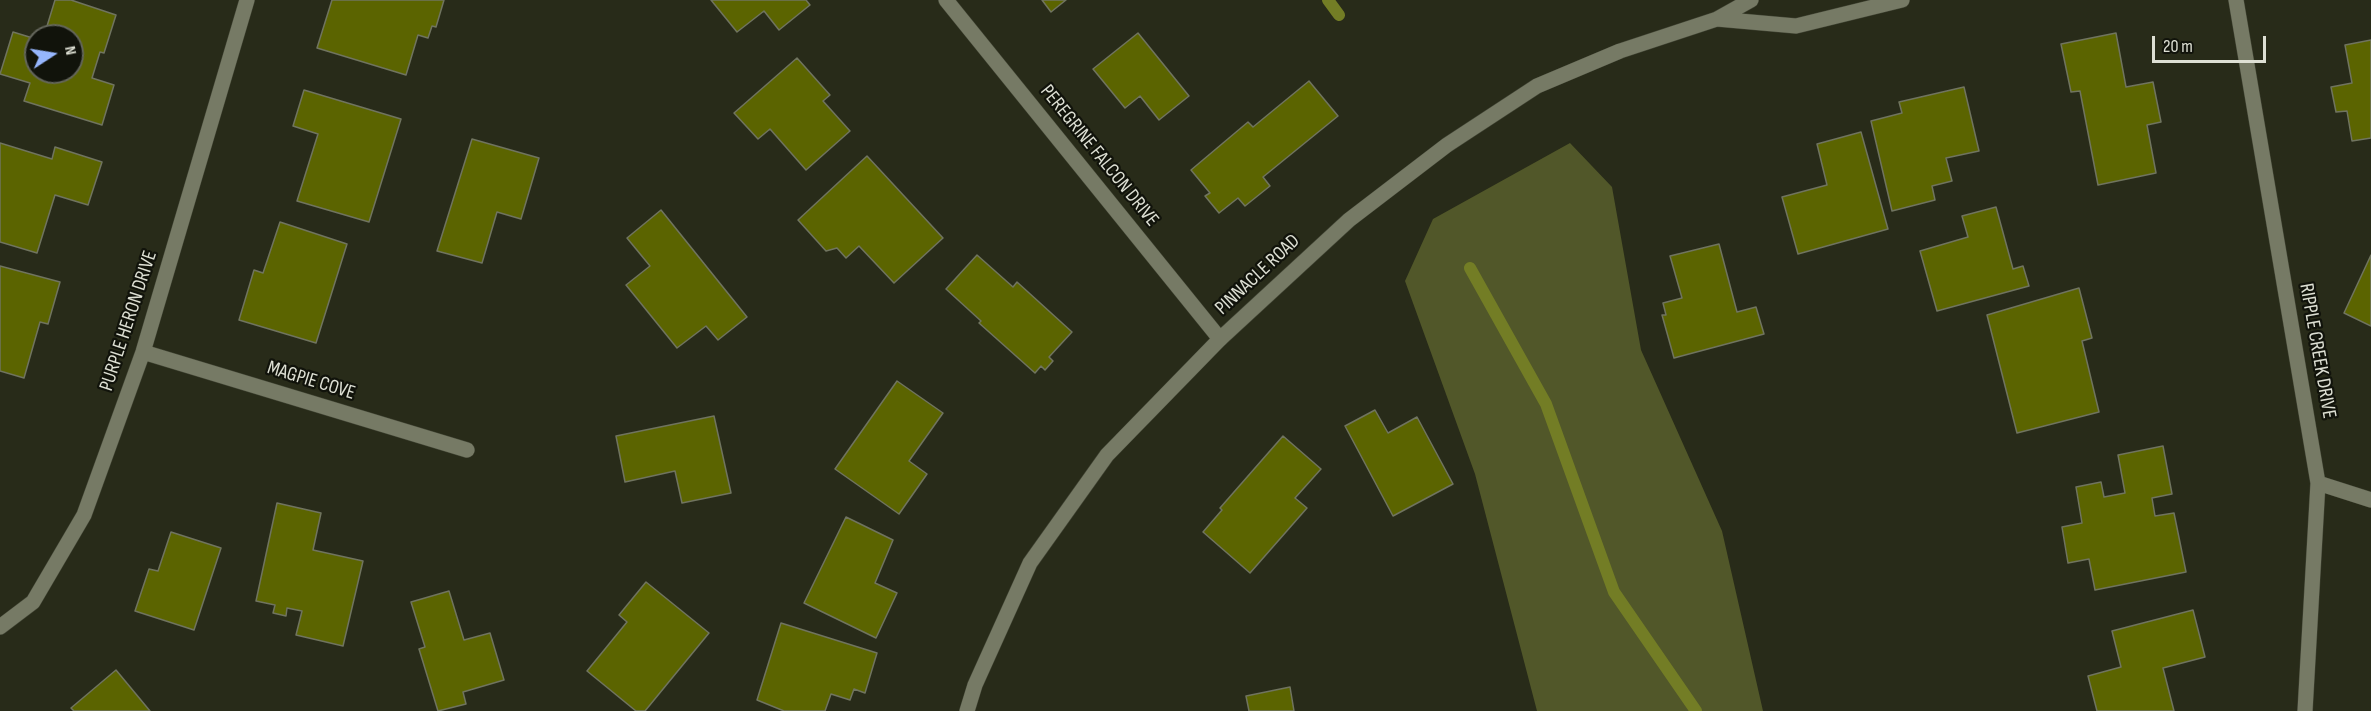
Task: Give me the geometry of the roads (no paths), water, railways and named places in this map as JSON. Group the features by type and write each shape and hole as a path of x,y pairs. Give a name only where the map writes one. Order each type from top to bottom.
{"street":[{"name":"PURPLE HERON DRIVE","path":"0,627 33,602 84,515 143,352 247,0"},
{"name":"PEREGRINE FALCON DRIVE","path":"946,0 1220,339"},
{"name":"PINNACLE ROAD","path":"968,711 975,685 1030,563 1107,455 1220,339 1348,220 1447,145 1537,86 1620,51 1717,19 1751,0"},
{"name":"PINNACLE ROAD","path":"1717,19 1796,26 1902,0"},
{"name":"RIPPLE CREEK DRIVE","path":"2236,0 2318,483 2305,711"},
{"name":"MAGPIE COVE","path":"143,352 467,450"},
{"path":"2318,483 2371,500"}],"waterway":[{"path":"1328,0 1339,15"},
{"path":"1470,268 1546,404 1614,592 1696,711"}]}
